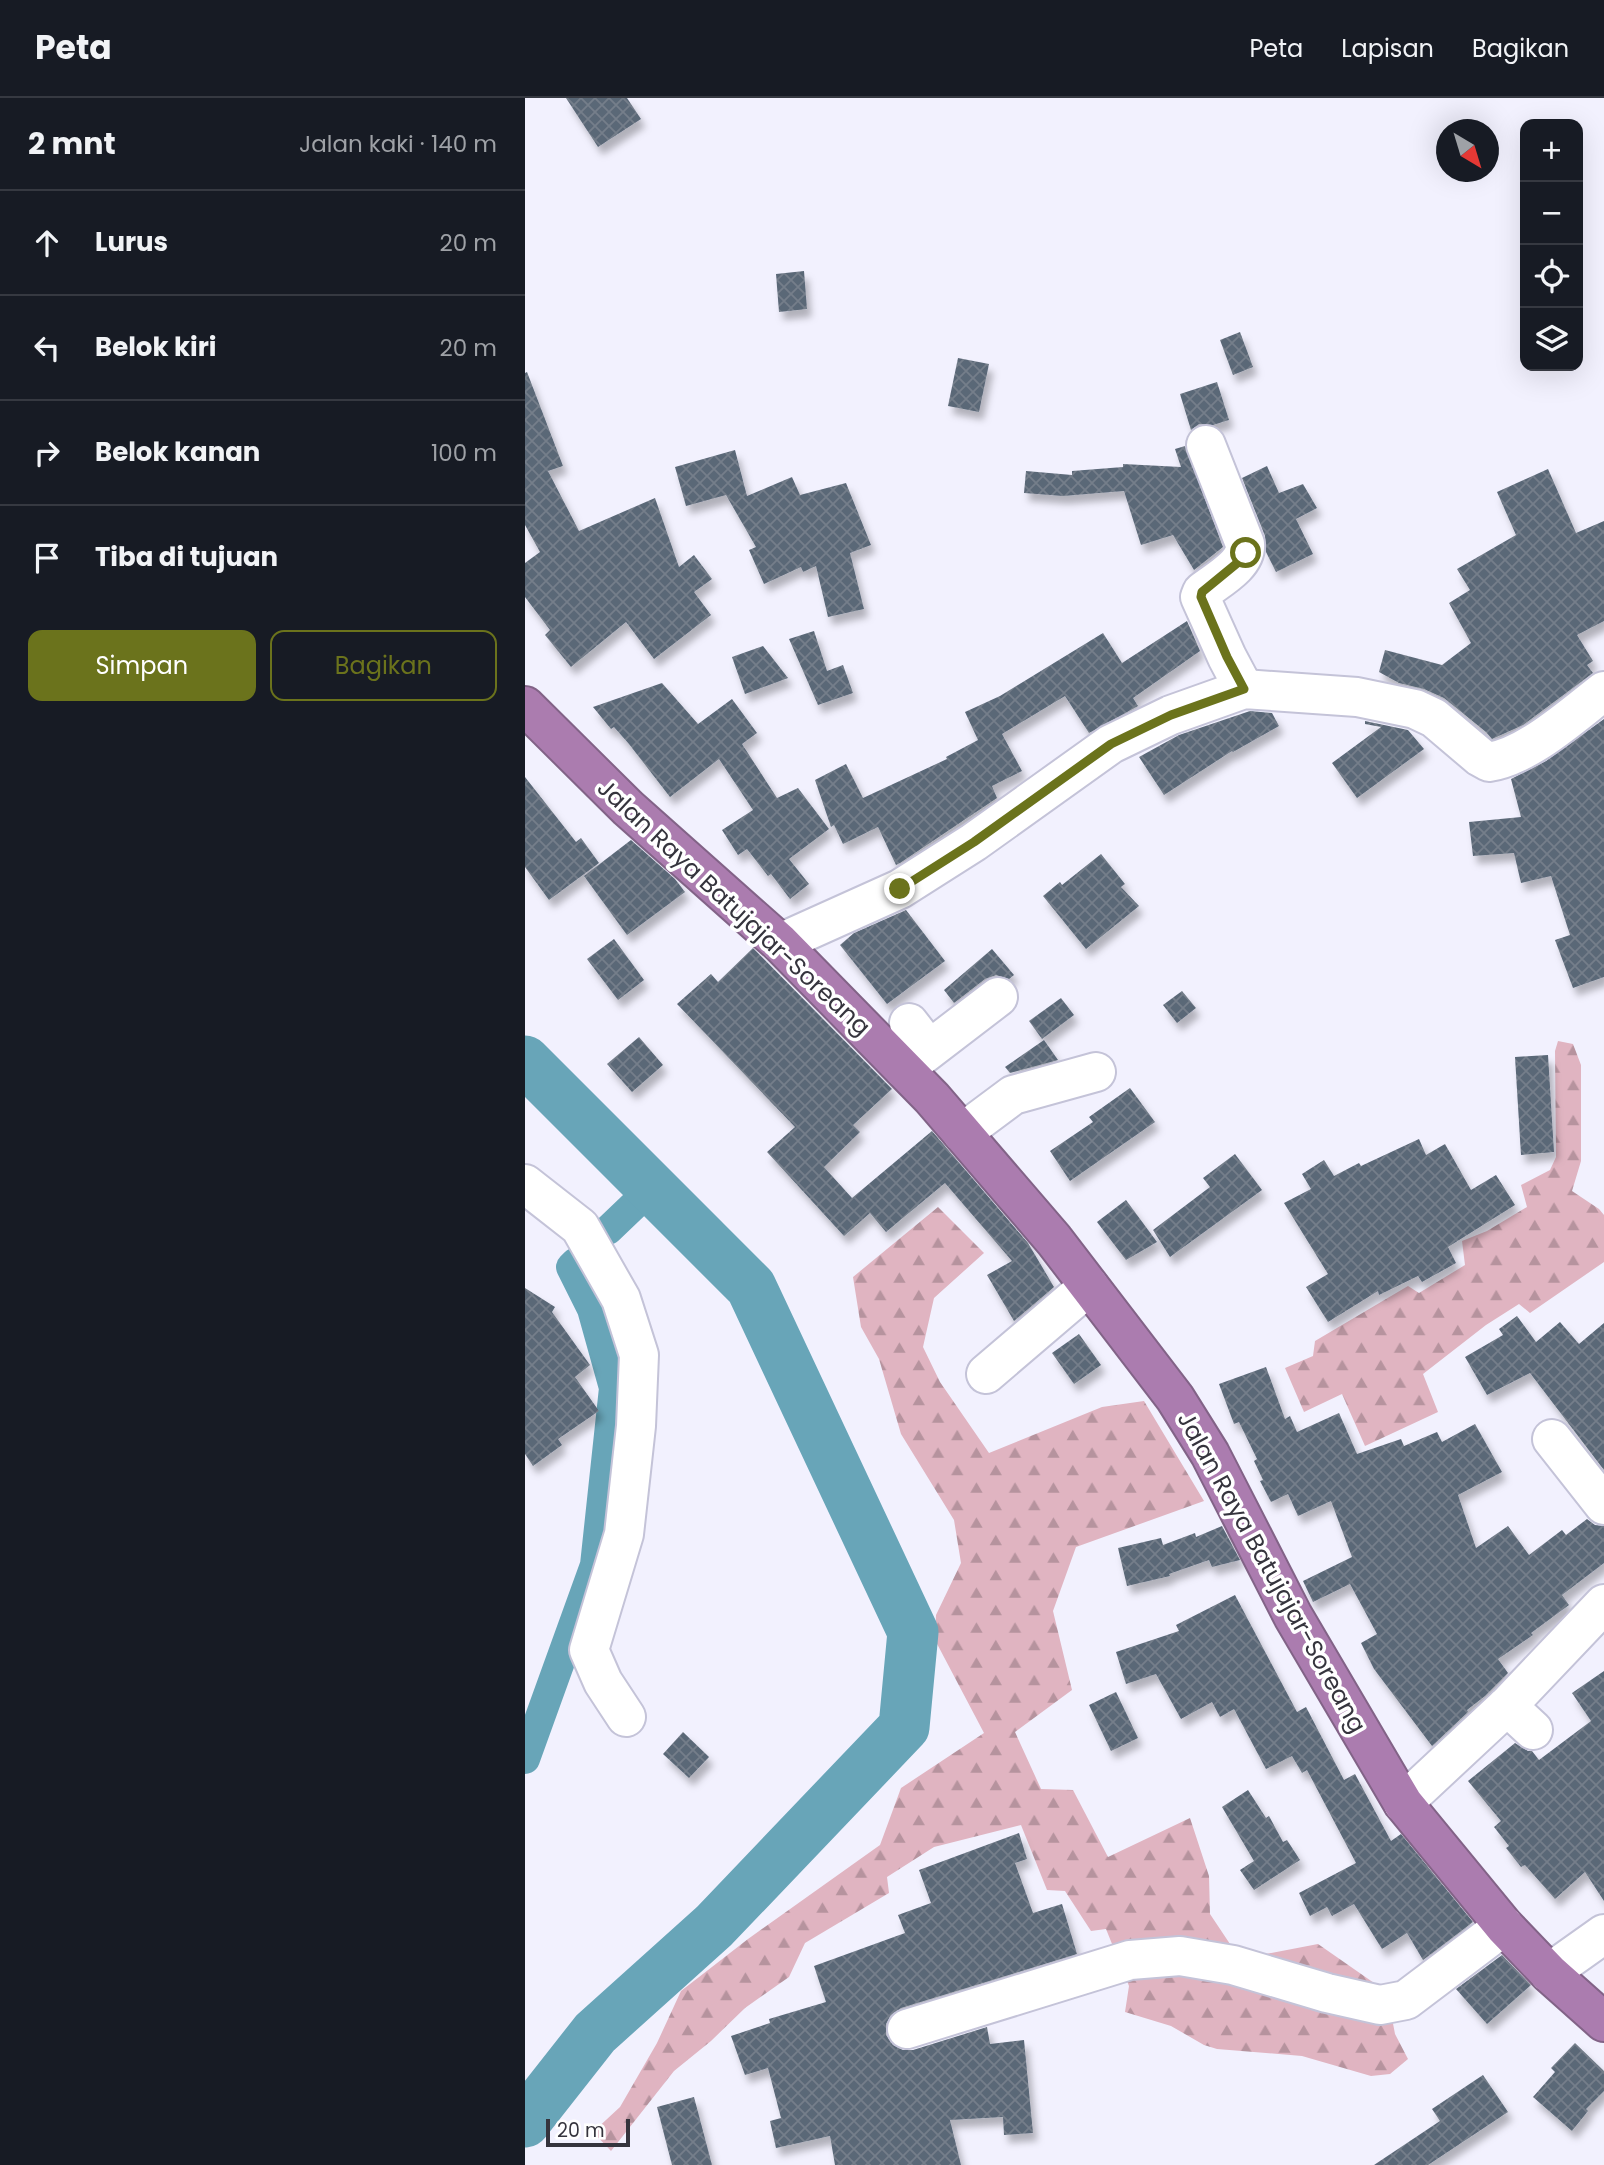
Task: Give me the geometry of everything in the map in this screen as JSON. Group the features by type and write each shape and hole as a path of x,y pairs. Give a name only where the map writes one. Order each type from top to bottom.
{"highway":[{"name":"Jalan Raya Batujajar-Soreang","path":"525,706 628,808 780,943 914,1047 963,1133 1054,1240 1175,1398 1210,1454 1293,1616 1403,1803 1504,1926 1549,1973 1604,2022"}],"street":[{"path":"1206,444 1245,544 1246,553 1202,592 1201,597 1244,689"},
{"path":"780,943 900,889 974,842 1111,744 1171,715 1244,689 1357,698 1415,709 1434,719 1489,762 1529,745 1604,691"},
{"path":"914,1047 998,997"},
{"path":"963,1133 1013,1095 1096,1072"},
{"path":"525,1184 580,1227 621,1299 639,1355 636,1426 624,1534 589,1650 603,1682 626,1717"},
{"path":"986,1374 1089,1286"},
{"path":"1552,1439 1604,1505"},
{"path":"1403,1803 1520,1718 1604,1604"},
{"path":"907,2029 1130,1960 1180,1955 1233,1965 1380,2005 1406,2000 1504,1926"},
{"path":"1549,1973 1604,1934"}],"green space":[{"path":"1558,1041 1573,1044 1581,1065 1581,1161 1572,1191 1604,1215 1604,1262 1530,1313 1519,1304 1486,1325 1423,1374 1438,1412 1365,1446 1342,1394 1304,1412 1285,1368 1313,1356 1315,1341 1408,1286 1419,1293 1465,1265 1462,1241 1487,1231 1527,1207 1521,1185 1550,1170 1556,1157 1555,1051"},
{"path":"938,1207 984,1253 934,1298 923,1347 940,1382 989,1453 1102,1407 1144,1401 1204,1501 1076,1547 1053,1611 1072,1690 1015,1732 1041,1789 1073,1790 1108,1857 1190,1818 1209,1876 1210,1914 1240,1959 1318,1944 1387,1992 1395,2034 1408,2059 1390,2074 1371,2076 1302,2056 1217,2049 1204,2045 1171,2026 1125,2012 1129,1986 1106,1929 1091,1931 1065,1891 1047,1890 1021,1825 934,1847 887,1877 889,1893 805,1943 789,1977 745,2008 711,2041 674,2071 611,2151 593,2132 620,2107 657,2043 681,1991 748,1939 880,1845 901,1788 984,1733 935,1640 936,1615 961,1563 954,1520 901,1434 879,1359 861,1327 853,1277"}],"building":[{"path":"566,98 627,98 641,119 598,147"},
{"path":"804,271 807,309 779,312 776,274"},
{"path":"1240,332 1253,367 1233,375 1220,340"},
{"path":"958,358 989,364 979,412 948,406"},
{"path":"527,372 563,466 548,471 579,531 655,498 679,567 694,555 712,579 694,592 711,615 654,659 626,622 571,667 545,635 550,630 525,597 525,563 540,552 525,525"},
{"path":"1217,382 1229,420 1213,425 1199,424 1191,430 1180,394"},
{"path":"1185,446 1223,547 1194,570 1173,535 1141,545 1124,491 1063,496 1024,493 1026,471 1072,475 1072,471 1123,467 1123,464 1181,467 1175,449"},
{"path":"735,450 747,496 792,477 800,495 846,483 871,545 850,553 864,609 828,617 816,566 803,572 801,567 764,584 749,550 756,547 726,495 686,506 675,467"},
{"path":"1267,466 1279,493 1303,484 1317,508 1296,519 1313,554 1276,572 1266,552 1265,536 1242,478"},
{"path":"1548,469 1576,533 1604,521 1604,621 1577,635 1593,661 1587,665 1593,673 1523,725 1492,739 1444,698 1424,689 1399,683 1379,672 1385,650 1442,665 1471,643 1449,603 1470,590 1457,569 1516,535 1497,492"},
{"path":"1187,621 1200,651 1133,698 1138,706 1089,733 1065,696 1002,734 1022,771 992,786 997,798 900,863 896,865 878,827 843,844 834,825 831,827 815,780 846,764 863,798 947,759 946,757 978,740 965,712 1000,696 1103,633 1122,663"},
{"path":"814,631 827,671 843,665 853,693 818,705 789,639"},
{"path":"763,646 788,678 745,694 732,657"},
{"path":"662,683 698,724 732,699 757,733 742,744 777,798 798,788 829,829 789,859 809,884 790,899 747,849 738,855 722,830 753,810 719,759 670,797 629,744 614,727 611,729 593,707"},
{"path":"1250,711 1272,713 1279,726 1232,751 1164,795 1139,757 1179,735"},
{"path":"1604,719 1604,977 1573,988 1555,940 1570,935 1551,876 1521,883 1514,853 1473,856 1469,822 1521,817 1511,779 1546,761"},
{"path":"1365,721 1408,730 1424,749 1357,798 1332,763 1381,727 1365,724"},
{"path":"525,777 576,842 581,838 599,863 549,900 525,867"},
{"path":"631,840 675,879 685,892 627,935 584,876"},
{"path":"1101,854 1125,884 1121,887 1139,906 1086,949 1043,896 1060,882 1062,885"},
{"path":"906,910 945,961 887,1004 840,945 854,933"},
{"path":"614,939 644,980 618,1000 587,959"},
{"path":"753,948 892,1089 853,1125 860,1132 824,1167 852,1198 932,1131 1028,1243 1054,1287 1014,1321 987,1275 1012,1261 945,1183 886,1232 870,1213 844,1236 767,1152 795,1127 677,1004 711,974 718,982"},
{"path":"992,949 1014,975 1009,979 996,975 985,979 954,1003 944,990"},
{"path":"1182,991 1196,1008 1177,1023 1163,1005"},
{"path":"1061,998 1074,1015 1042,1039 1029,1021"},
{"path":"639,1037 663,1065 632,1092 607,1064"},
{"path":"1044,1040 1058,1060 1010,1073 1005,1067"},
{"path":"1548,1055 1554,1152 1521,1155 1515,1057"},
{"path":"1130,1088 1155,1122 1070,1181 1050,1151 1093,1122 1089,1117"},
{"path":"1419,1139 1426,1155 1445,1144 1471,1190 1496,1175 1515,1205 1448,1247 1456,1263 1422,1282 1418,1276 1379,1295 1378,1291 1328,1322 1306,1287 1328,1274 1284,1203 1311,1189 1302,1174 1324,1160 1334,1176"},
{"path":"1235,1154 1262,1190 1170,1257 1153,1230 1210,1187 1203,1178"},
{"path":"1126,1200 1157,1242 1126,1260 1097,1222"},
{"path":"525,1288 555,1307 552,1312 590,1365 575,1377 599,1411 558,1439 562,1445 533,1466 525,1454"},
{"path":"1517,1316 1536,1342 1560,1322 1579,1344 1604,1323 1604,1470 1530,1373 1487,1395 1465,1357 1503,1335 1499,1329"},
{"path":"1079,1334 1101,1365 1074,1384 1052,1353"},
{"path":"1266,1367 1285,1419 1290,1416 1297,1432 1339,1413 1357,1454 1401,1439 1404,1446 1437,1432 1442,1442 1475,1424 1502,1472 1458,1495 1476,1548 1508,1526 1529,1555 1562,1530 1566,1535 1587,1519 1595,1525 1604,1526 1604,1563 1562,1595 1569,1605 1498,1659 1508,1673 1432,1746 1374,1669 1361,1643 1377,1634 1350,1584 1313,1602 1303,1581 1352,1557 1331,1501 1298,1516 1288,1494 1271,1502 1260,1481 1263,1480 1254,1461 1257,1459 1239,1422 1234,1424 1219,1384"},
{"path":"1222,1526 1240,1560 1212,1567 1209,1560 1169,1574 1170,1576 1127,1586 1118,1548 1161,1538 1163,1545 1195,1533 1196,1537"},
{"path":"1235,1595 1297,1712 1306,1707 1344,1780 1355,1774 1391,1841 1401,1834 1473,1922 1423,1960 1407,1933 1382,1949 1354,1904 1332,1916 1327,1907 1310,1916 1299,1893 1356,1863 1307,1770 1302,1773 1292,1756 1266,1769 1234,1709 1220,1717 1212,1702 1181,1719 1156,1674 1126,1684 1116,1652 1179,1631 1176,1625"},
{"path":"1604,1671 1604,1901 1585,1872 1555,1899 1525,1865 1521,1867 1506,1848 1509,1846 1494,1827 1501,1821 1468,1781 1515,1743 1532,1751 1539,1760 1591,1721 1572,1693"},
{"path":"1116,1692 1138,1738 1111,1751 1089,1705"},
{"path":"683,1732 709,1757 689,1778 663,1754"},
{"path":"1248,1790 1266,1818 1269,1816 1283,1842 1287,1840 1300,1860 1254,1890 1240,1870 1254,1861 1222,1807"},
{"path":"1019,1833 1027,1859 1015,1863 1033,1913 1062,1904 1077,1954 901,2008 891,2015 886,2024 886,2035 893,2045 903,2050 913,2050 987,2027 990,2044 1024,2040 1033,2133 1004,2135 1003,2117 950,2120 961,2165 835,2165 830,2136 776,2148 770,2121 781,2118 768,2068 745,2075 731,2036 770,2023 769,2019 826,2002 814,1966 905,1933 898,1915 931,1903 919,1870"},
{"path":"1502,1955 1531,1985 1487,2024 1456,1989"},
{"path":"1575,2043 1604,2071 1604,2091 1586,2109 1588,2111 1572,2131 1533,2097 1555,2072 1551,2068"},
{"path":"1483,2075 1508,2112 1428,2165 1374,2165 1440,2121 1432,2109"},
{"path":"694,2097 712,2165 672,2165 657,2107"}],"waterway":[{"path":"525,1061 751,1287 913,1632 904,1727 714,1926 595,2033 525,2122"},
{"path":"608,1230 652,1188"},
{"path":"525,1759 595,1565 614,1388 592,1309 571,1267 575,1263"}],"route":[{"path":"900,889 974,842 1111,744 1171,715 1244,689 1201,597 1202,592 1246,553"}]}
